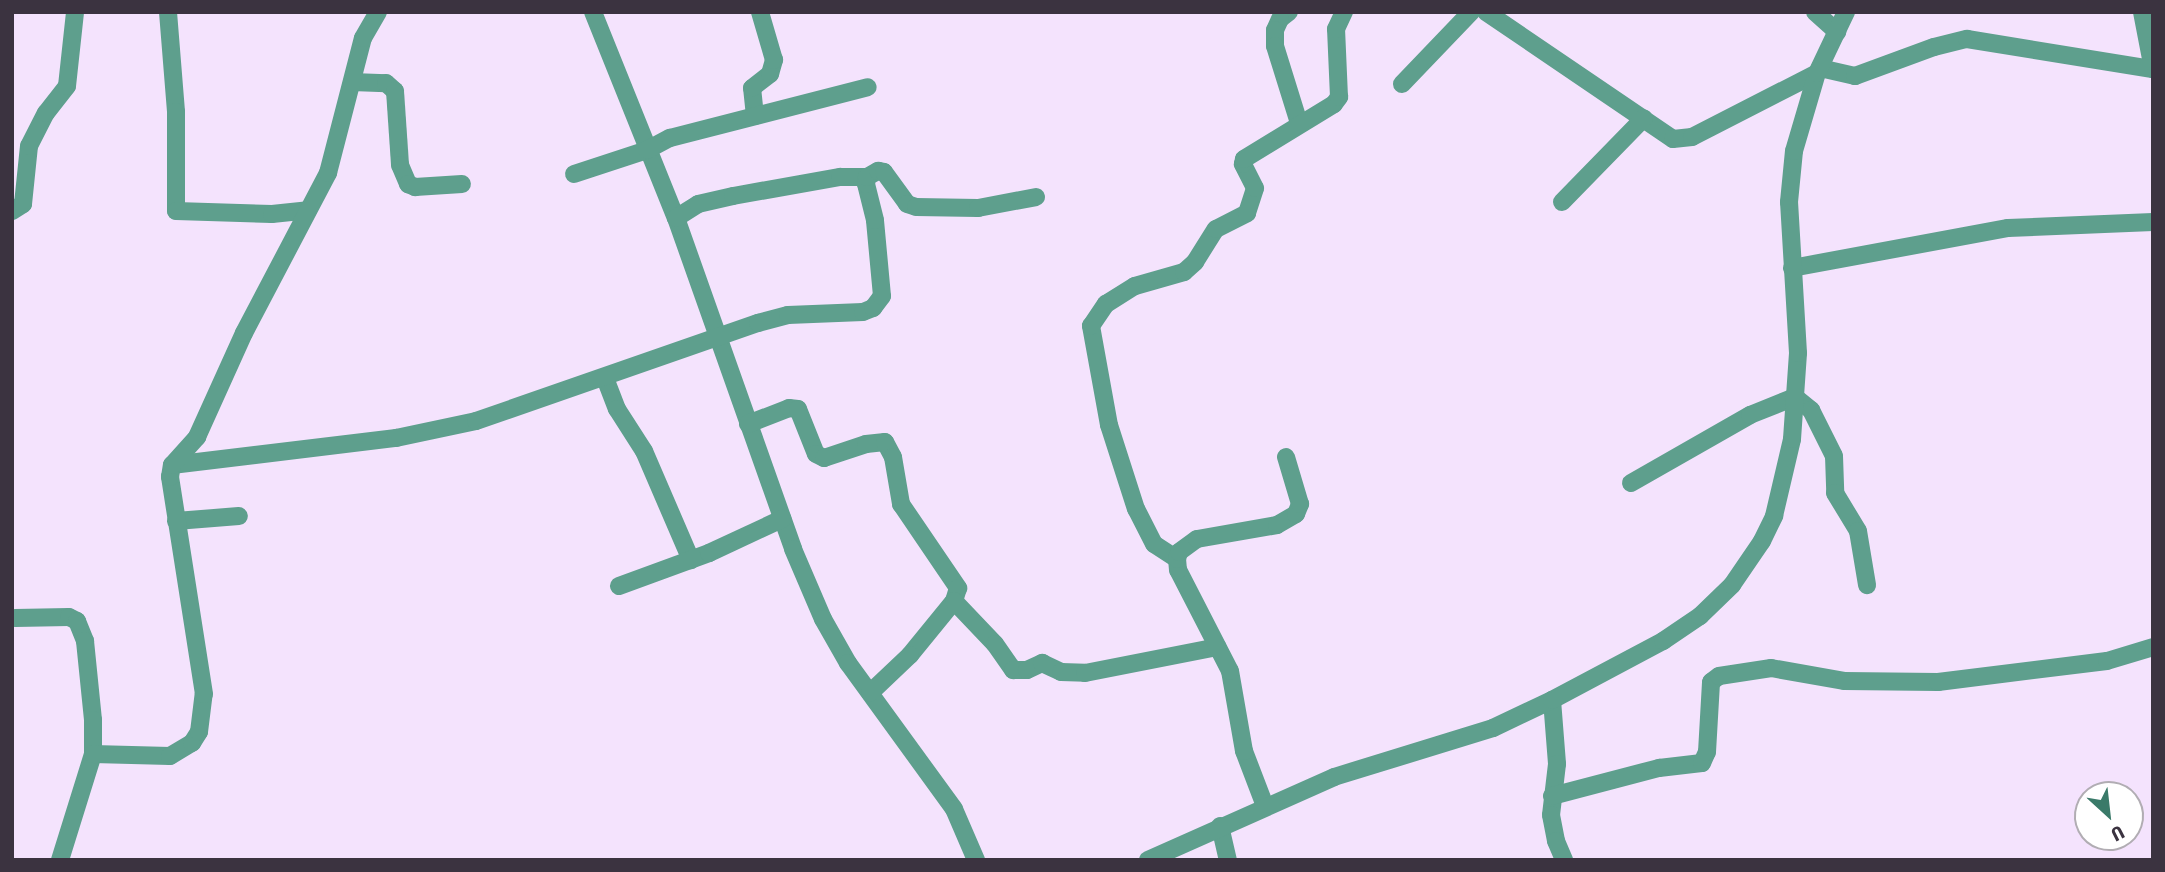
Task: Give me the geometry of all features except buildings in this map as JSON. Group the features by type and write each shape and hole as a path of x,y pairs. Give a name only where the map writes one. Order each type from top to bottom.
{"street":[{"path":"12,211 23,204 29,146 46,113 67,86 75,12"},
{"path":"169,12 176,112 176,211 272,214 308,210"},
{"path":"93,754 170,756 181,752 199,732 204,694 176,521 170,477 172,465 197,437 244,333 328,173 337,148 363,38 378,12"},
{"path":"593,12 676,218 782,519 823,620 870,692 954,809 976,860"},
{"path":"755,116 752,89 770,74 774,61 760,12"},
{"path":"1289,12 1280,19 1275,30 1275,46 1299,123"},
{"path":"1177,559 1154,544 1136,509 1109,425 1091,326 1106,304 1135,286 1184,272 1195,262 1216,229 1247,213 1252,206 1255,188 1243,164 1244,159 1334,104 1339,97 1336,29 1344,12"},
{"path":"1402,83 1471,12"},
{"path":"1486,12 1673,139 1692,137 1819,71 1855,76 1934,47 1967,39 2153,69 2142,12"},
{"path":"1815,12 1837,32"},
{"path":"1155,858 1220,826 1334,777 1493,728 1552,701 1663,641 1700,615 1732,584 1762,541 1774,516 1792,439 1798,354 1789,202 1794,150 1819,71 1846,12"},
{"path":"352,82 386,83 395,91 400,165 408,184 415,187 462,184"},
{"path":"575,174 647,150 670,138 868,87"},
{"path":"1562,202 1644,118"},
{"path":"676,218 698,204 840,177 867,177 878,171 884,172 907,204 916,208 978,208 1036,197"},
{"path":"172,465 396,438 488,417 716,337 788,315 863,312 879,302 882,296 875,220 867,177"},
{"path":"1793,268 2008,228 2153,222"},
{"path":"605,378 617,410 644,451 691,560"},
{"path":"1631,483 1750,415 1795,397"},
{"path":"1795,397 1811,410 1834,456 1835,493 1858,531 1867,585"},
{"path":"748,424 789,408 798,409 820,458 831,457 866,444 885,442 893,457 901,504 958,588 954,601 900,667 870,692"},
{"path":"1265,806 1244,751 1230,671 1178,570 1177,559 1179,552 1197,539 1277,525 1296,514 1300,504 1286,457"},
{"path":"176,521 239,516"},
{"path":"619,586 691,560 782,519"},
{"path":"954,601 995,644 1013,670 1027,670 1042,663 1060,672 1085,673 1217,646"},
{"path":"15,618 69,617 77,621 86,654 93,720 93,754 60,860"},
{"path":"1552,796 1659,768 1702,763 1707,752 1712,682 1719,676 1771,668 1844,681 1938,682 2096,663 2153,647"},
{"path":"1552,701 1556,753 1552,826 1564,860"},
{"path":"1220,826 1228,860"}]}
